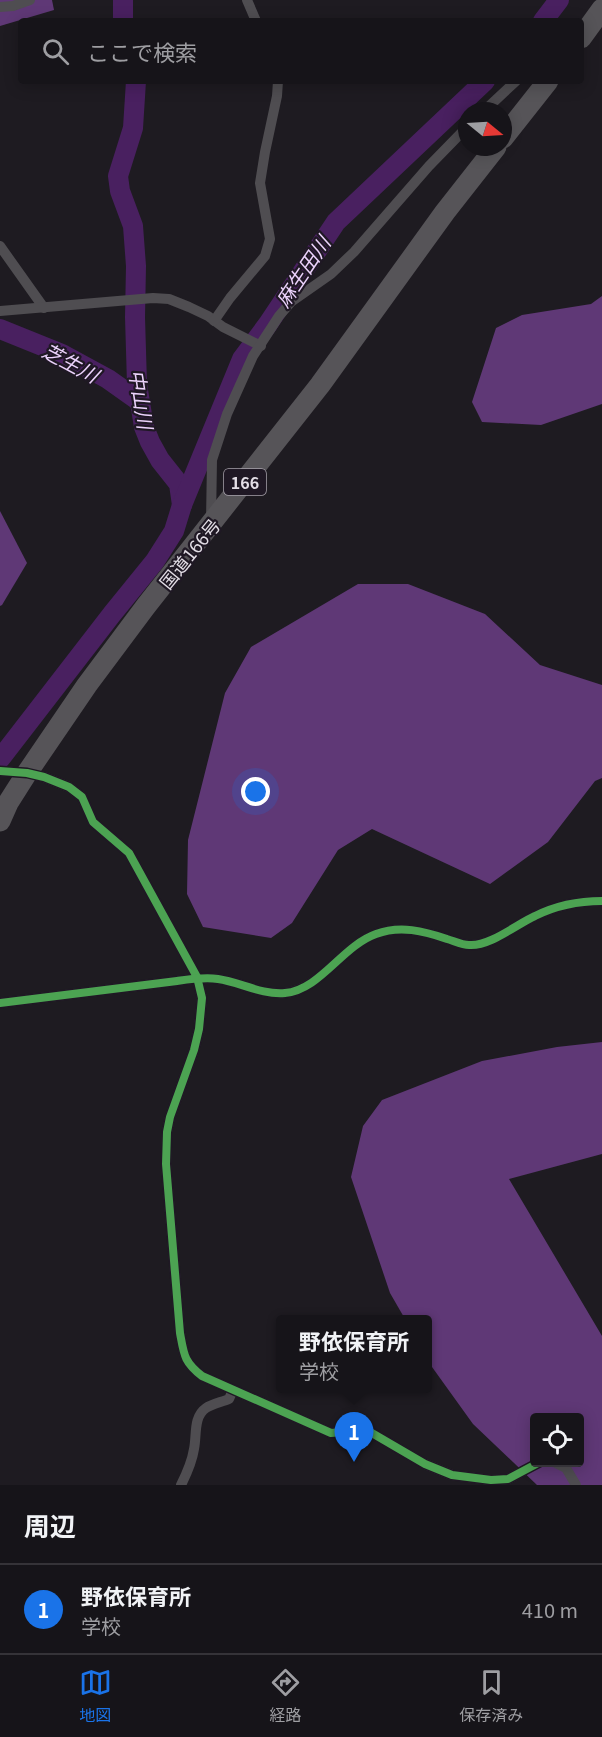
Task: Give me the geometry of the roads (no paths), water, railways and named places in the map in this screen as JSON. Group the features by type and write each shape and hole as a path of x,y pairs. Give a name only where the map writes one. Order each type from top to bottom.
{"highway":[{"path":"584,34 602,9"},
{"path":"512,127 546,84"},
{"name":"国道166号","path":"0,821 8,803 27,773 87,685 146,606 320,385 445,212 489,156"}],"street":[{"path":"0,8 30,0"},
{"path":"247,0 255,18"},
{"path":"214,321 265,256 270,240 260,183 278,96 278,84"},
{"path":"494,102 513,84"},
{"path":"211,525 212,460 227,414 253,356 291,302 331,274 354,252 458,136"},
{"path":"0,246 44,308"},
{"path":"0,311 153,298 169,299 208,316 261,346"},
{"path":"0,771 44,777 69,787 82,796 93,822 129,853 198,977 202,998 199,1029 194,1050 170,1117 166,1164 176,1293 184,1355 190,1367 202,1376 331,1433 340,1433 354,1428 365,1429 425,1464 452,1475 490,1480 508,1479 531,1467"},
{"path":"0,1003 198,977 219,979 266,992 285,993 303,988 348,951 376,934 398,930 418,930 469,945 486,942 537,915 560,906 602,901"},
{"path":"181,1485 188,1472 195,1448 199,1415 206,1408 229,1399 233,1390"},
{"path":"567,1467 576,1485"}],"waterway":[{"name":"中山川","path":"123,0 123,18"},
{"name":"麻生田川","path":"545,18 559,0"},
{"name":"中山川","path":"136,84 133,128 118,176 120,191 133,226 136,266 137,384 144,427 160,460 179,484 182,505"},
{"name":"麻生田川","path":"0,759 155,561 174,531 182,505 242,359 336,222 482,84"},
{"name":"芝生川","path":"0,329 62,354 108,379 139,401"}],"place":[{"name":"野依保育所","path":"354,1462"}]}
